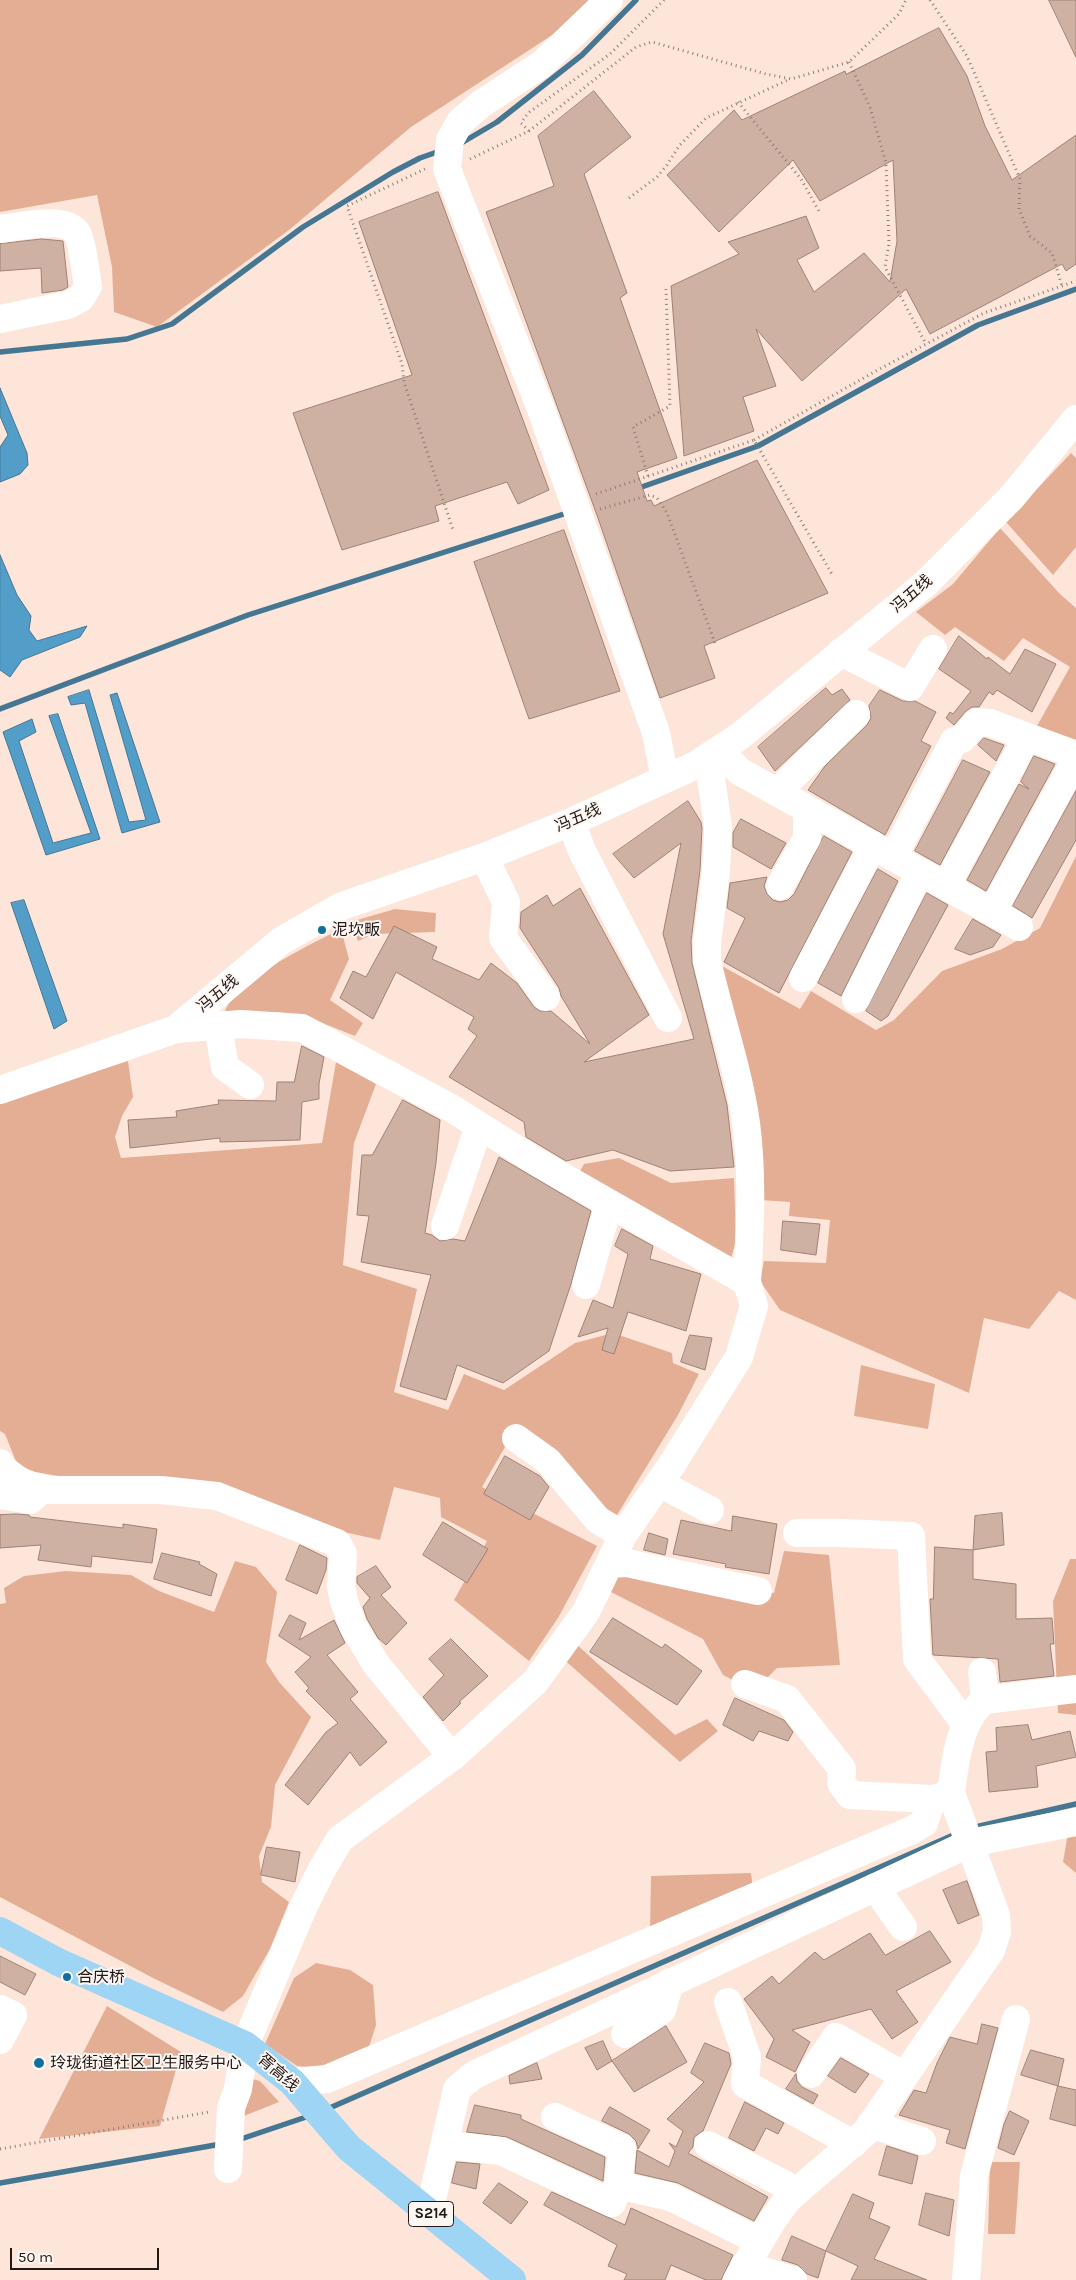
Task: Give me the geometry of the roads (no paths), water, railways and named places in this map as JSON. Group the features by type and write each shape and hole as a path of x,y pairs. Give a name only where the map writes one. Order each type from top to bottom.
{"main road":[{"name":"胥高线","path":"0,1931 58,1962 245,2045 292,2082 349,2148 512,2280"}],"street":[{"path":"609,0 542,64 481,104 460,122 450,140 447,169 542,412 656,733 665,779"},
{"path":"0,229 51,223 70,226 78,234 88,286 81,298 68,305 0,319"},
{"name":"冯五线","path":"0,1090 176,1029 281,941 342,906 484,857 571,822 696,765 740,736 925,584 1012,497 1076,419"},
{"path":"841,652 910,687 933,649"},
{"path":"777,792 856,714"},
{"path":"803,978 954,741 962,739 977,722 990,724 1076,755"},
{"path":"946,886 1027,737"},
{"path":"714,753 739,771 1019,927"},
{"path":"228,2169 231,2108 238,2089 245,2045 302,1910 340,1839 452,1757 536,1682 586,1612 623,1534 659,1482 739,1357 754,1306 746,1282 751,1207 746,1124 735,1064 707,960 707,943 716,871 718,827 714,753"},
{"path":"992,912 1076,759"},
{"path":"780,886 807,838 807,809"},
{"path":"571,822 582,851 668,1018"},
{"path":"484,857 506,902 503,938 546,997"},
{"path":"856,999 920,872"},
{"path":"176,1029 241,1024 302,1028 451,1108 537,1162 746,1282"},
{"path":"218,1026 225,1067 250,1085"},
{"path":"445,1226 479,1126"},
{"path":"586,1285 608,1202"},
{"path":"516,1438 548,1461 598,1520 623,1534"},
{"path":"0,1463 2,1468 22,1483 43,1488 161,1490 216,1496 337,1543 343,1554 341,1586 353,1626 376,1664 452,1757"},
{"path":"659,1482 710,1510"},
{"path":"0,1495 30,1500 43,1488"},
{"path":"797,1533 844,1532 911,1536 917,1659 966,1725"},
{"path":"609,1564 628,1563 758,1590"},
{"path":"982,1672 986,1700"},
{"path":"746,1684 787,1699 842,1769 841,1783 850,1795 948,1804"},
{"path":"793,2280 741,2272 772,2221 796,2191 853,2144 871,2124 991,1950 997,1932 996,1915 970,1843 948,1804 966,1725 974,1708 986,1700 1076,1689"},
{"path":"292,2082 327,2079 912,1830 948,1804"},
{"path":"430,2213 457,2089 474,2074 970,1843 1076,1822"},
{"path":"876,1887 903,1927"},
{"path":"625,2034 662,2010 670,1982"},
{"path":"728,2002 747,2057 745,2084 853,2144"},
{"path":"0,2009 13,2015 0,2040"},
{"path":"966,2280 974,2176 1016,2019"},
{"path":"811,2074 836,2037 904,2076"},
{"path":"444,2145 501,2151 612,2203 618,2185 622,2148 555,2117"},
{"path":"871,2124 922,2141"},
{"path":"708,2145 796,2191"},
{"path":"618,2185 671,2197 759,2242"}],"water":[{"path":"0,388 27,453 28,465 20,474 0,482 0,447 8,435 0,416"},
{"path":"0,555 17,595 31,616 29,630 37,641 87,626 80,637 22,660 10,677 0,670"},
{"path":"89,690 129,822 146,820 110,695 117,693 160,822 122,833 85,703 71,705 68,697"},
{"path":"58,714 100,839 46,855 3,732 32,719 36,732 19,741 53,843 91,833 49,716"},
{"path":"24,900 67,1021 54,1029 11,903"}],"waterway":[{"path":"458,145 497,122 582,55 636,0"},
{"path":"0,352 127,339 172,324 303,227 393,172 420,158 440,151"},
{"path":"636,489 758,446 978,325 1076,289"},
{"path":"0,709 248,615 570,512"},
{"path":"971,1828 1076,1804"},
{"path":"325,2110 958,1833"},
{"path":"238,2140 312,2115"},
{"path":"0,2183 221,2144"}],"place":[{"name":"泥坎畈","path":"322,930"},
{"name":"合庆桥","path":"67,1977"},
{"name":"玲珑街道社区卫生服务中心","path":"39,2063"}]}
